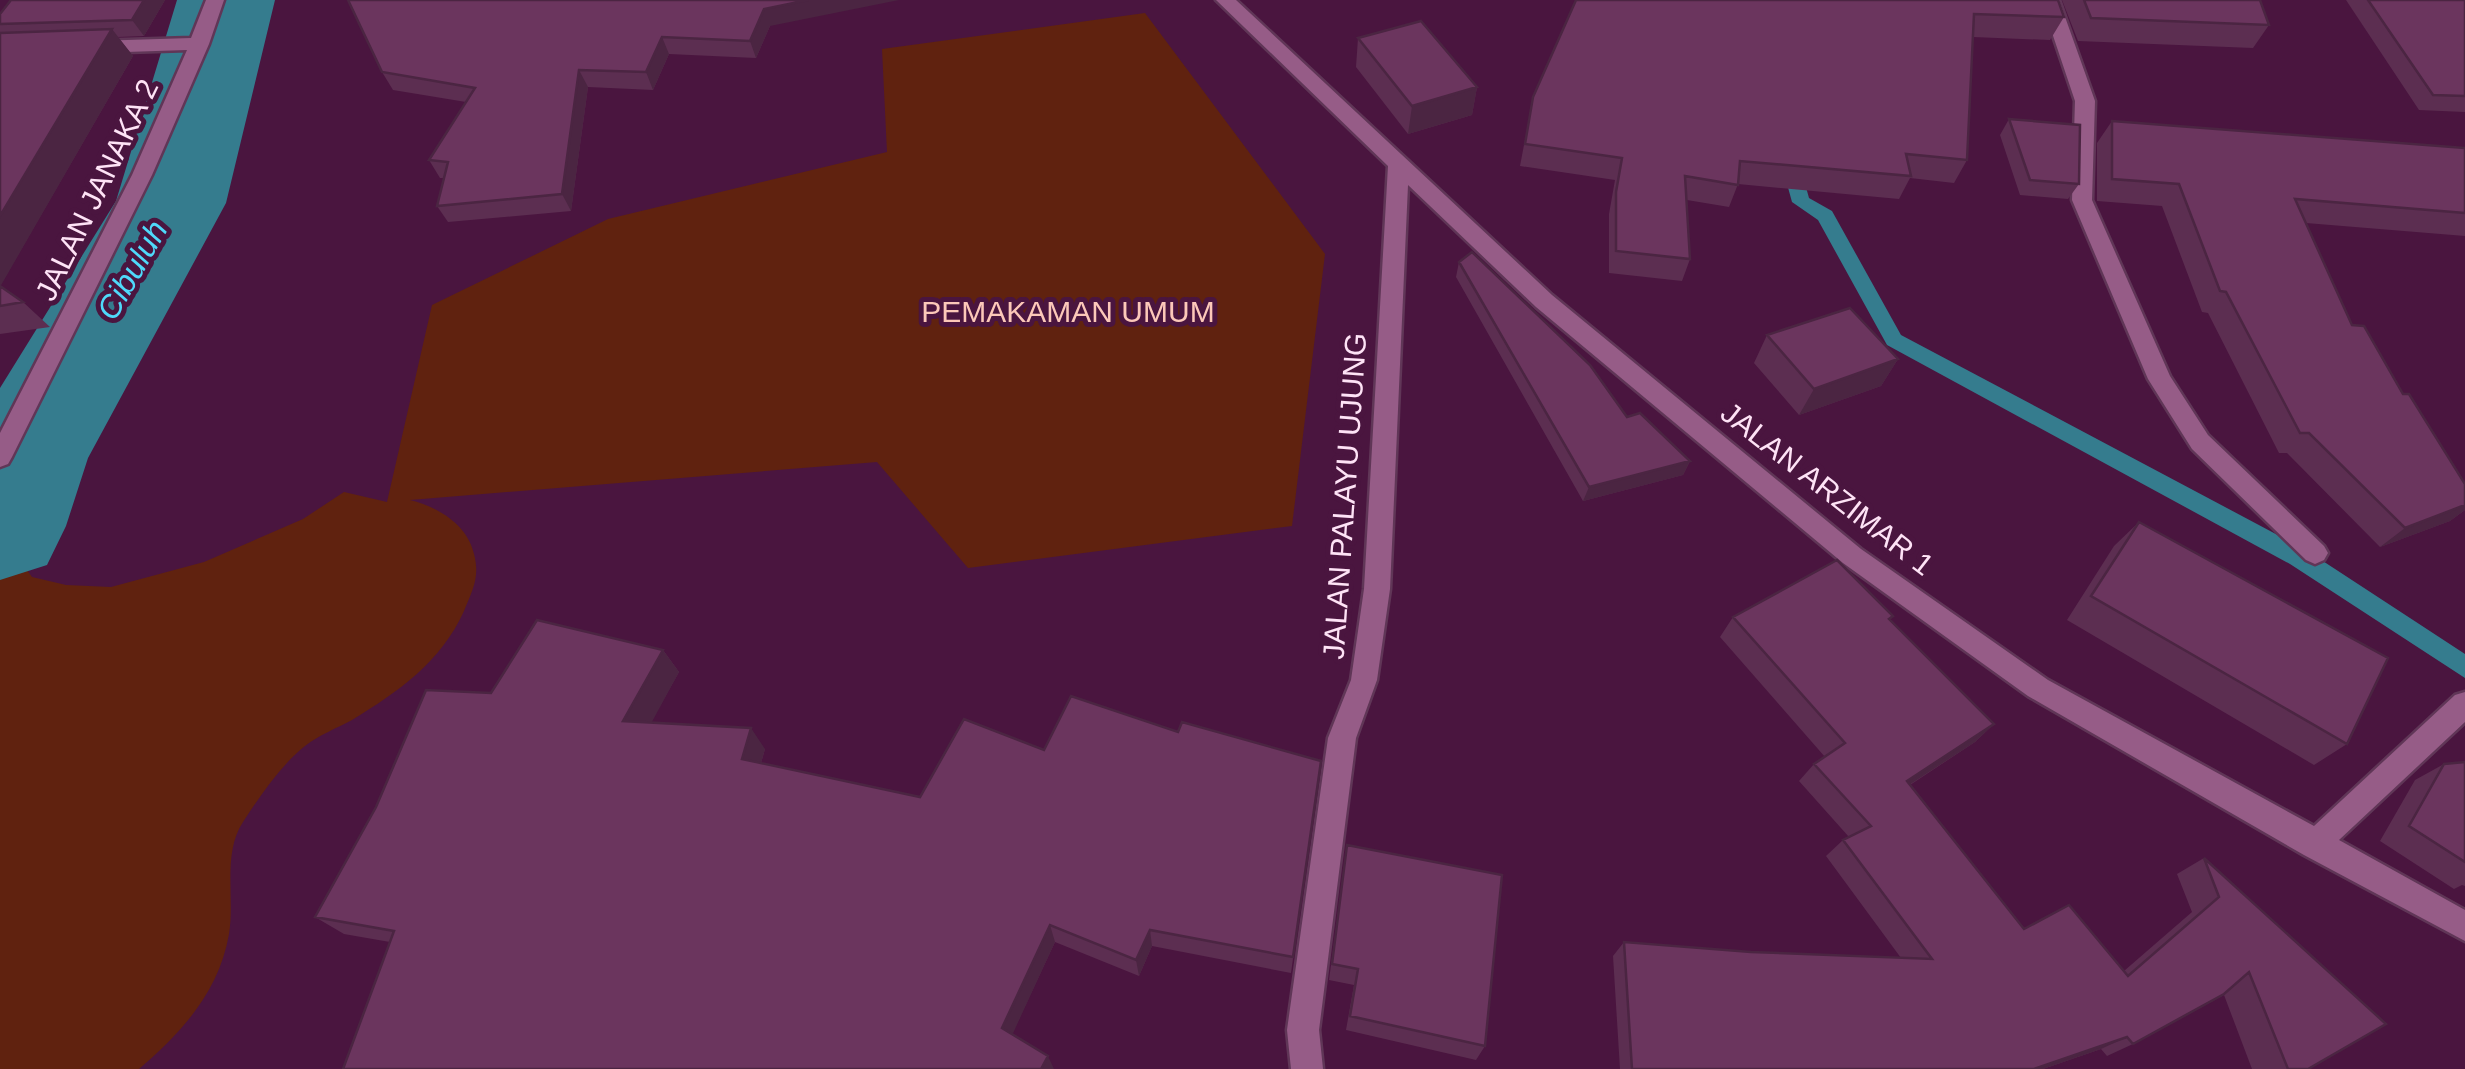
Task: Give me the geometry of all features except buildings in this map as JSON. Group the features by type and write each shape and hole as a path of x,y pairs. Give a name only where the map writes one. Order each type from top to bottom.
{"street":[{"name":"JALAN JANAKA 2","path":"0,457 144,172 200,44 214,0"},
{"name":"JALAN ARZIMAR 1","path":"1225,0 1544,300 1852,556 2038,688 2314,846 2465,926"},
{"path":"2050,0 2084,101 2082,200 2160,379 2200,442 2315,553"},
{"path":"80,48 200,44"},
{"name":"JALAN PALAYU UJUNG","path":"1307,1069 1303,1030 1342,738 1364,680 1378,589 1399,160"},
{"path":"2314,846 2460,710"}],"green space":[{"name":"PEMAKAMAN UMUM","path":"1145,13 1325,254 1292,526 968,568 877,462 410,500 449,518 470,543 476,576 464,611 431,661 402,687 305,746 279,772 250,812 233,848 229,934 224,955 196,1009 139,1069 0,1069 0,507 12,549 32,577 66,585 111,587 204,562 303,519 344,492 387,502 432,305 608,219 887,152 882,49"}],"waterway":[{"name":"Cibuluh","path":"0,526 26,454 171,203 226,0"},
{"path":"1790,162 1801,202 1825,216 1894,340 2298,557 2465,667"}]}
